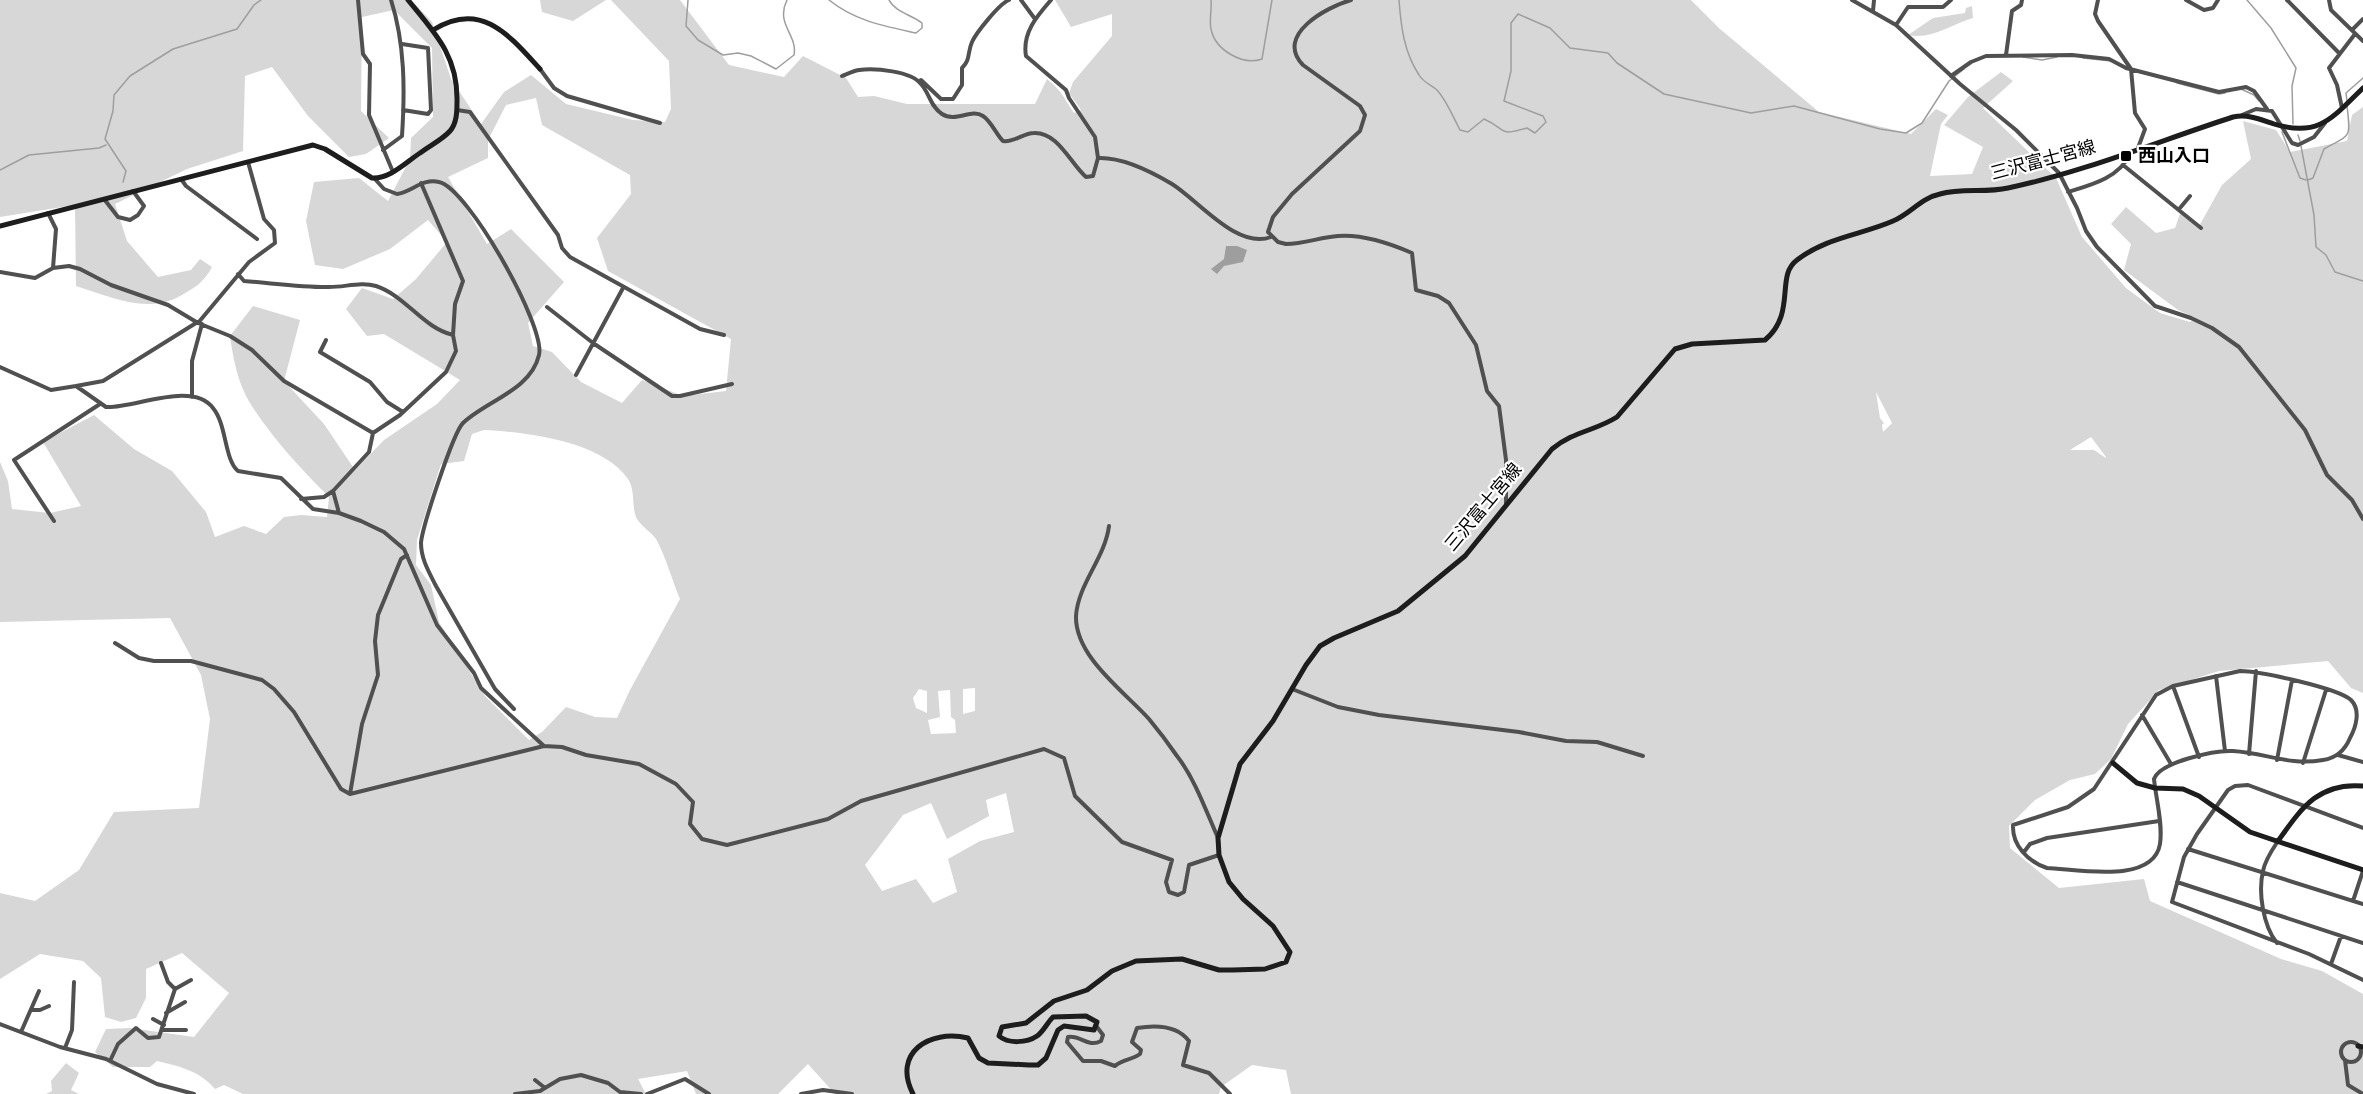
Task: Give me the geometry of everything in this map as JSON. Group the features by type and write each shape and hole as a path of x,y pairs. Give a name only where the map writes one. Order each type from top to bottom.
{"main road":[{"path":"0,226 302,148 319,146 374,178 393,172 449,132 454,124 457,110 457,77 444,45 408,0"},
{"path":"434,30 449,19 458,17 489,22 513,38 540,69"},
{"path":"2241,115 2302,130 2325,123 2363,88"},
{"name":"三沢富士宮線","path":"1097,1027 1097,1022 1086,1017 1058,1016 1053,1017 1039,1035 1031,1040 1008,1041 999,1036 1002,1027 1026,1023 1053,1001 1087,990 1112,971 1136,962 1182,959 1219,970 1233,970 1280,966 1289,958 1290,952 1286,942 1274,926 1229,882 1219,855 1218,838 1240,764 1273,721 1320,646 1398,611 1465,556 1552,449 1569,436 1607,423 1617,417 1675,349 1692,345 1758,342 1773,334 1783,318 1790,266 1843,236 1894,221 1925,199 1940,193 2007,188 2241,115"},
{"path":"2113,763 2128,778 2155,788 2191,792 2242,828 2363,870"},
{"path":"2278,841 2304,805 2325,791 2348,786 2363,786"},
{"path":"914,1094 907,1082 906,1071 910,1056 926,1041 960,1036 968,1038 979,1058 988,1063 1038,1065 1046,1058 1058,1030 1064,1026 1090,1030 1097,1027"}],"street":[{"path":"357,0 363,54 370,64 369,115 393,172"},
{"path":"383,150 402,136 402,44 391,0"},
{"path":"842,76 856,70 870,69 914,78 927,85 941,99 953,99 962,84 961,71 969,60 973,40 994,11 1009,0"},
{"path":"1021,0 1035,19"},
{"path":"914,78 922,85 934,108 944,115 954,118 979,114 985,117 1003,141 1008,142 1033,132 1050,137 1086,177 1093,176 1098,158 1095,137 1066,90 1026,56 1024,45 1035,19 1051,0"},
{"path":"1351,0 1337,4 1312,18 1296,39 1294,49 1297,59 1303,65 1360,106 1365,116 1363,125 1351,142 1279,208 1268,232 1271,237 1286,244 1338,236 1355,237 1390,244 1412,254 1416,290 1438,296 1457,312 1480,356 1486,391 1499,406 1506,460 1504,498 1506,505"},
{"path":"1852,0 1896,25 1953,78 2016,130 2059,173 2085,231 2097,247 2155,306 2212,328 2239,347 2306,430 2327,475 2352,500 2363,519"},
{"path":"1874,0 1874,12"},
{"path":"1896,25 1908,8 1942,7 1951,0"},
{"path":"2006,55 2013,11 2021,5 2022,0"},
{"path":"2068,192 2091,186 2123,165 2145,135 2145,129 2134,113 2131,69 2098,21 2095,14 2098,0"},
{"path":"2186,0 2204,10 2213,8 2218,0"},
{"path":"2287,0 2339,53"},
{"path":"2329,0 2331,10 2363,41"},
{"path":"2345,105 2329,72 2339,53 2363,19"},
{"path":"402,44 429,48 431,110 428,114 403,110"},
{"path":"1953,78 1978,59 2006,55 2072,55 2109,59 2131,69 2219,92 2246,87 2254,91 2267,109 2276,114 2292,143 2298,145 2319,133 2325,123"},
{"path":"540,69 554,88 567,96 660,123"},
{"path":"2241,115 2267,109"},
{"path":"457,110 470,112 558,235 562,248 570,257 700,329 724,334"},
{"path":"1098,158 1128,164 1163,179 1188,196 1218,222 1240,234 1264,240 1271,237"},
{"path":"0,367 51,390 103,381 199,323 238,274 258,254 272,246 276,237 274,230 264,219 248,162"},
{"path":"2123,165 2180,208 2201,228"},
{"path":"180,178 186,186 257,238"},
{"path":"374,178 384,189 397,194 421,183 440,182 454,190 488,235 532,322 540,345 535,364 520,384 472,415 454,435 421,541 426,568 495,689 514,709"},
{"path":"301,499 319,498 333,491 369,452 373,433 403,412 446,372 456,351 453,335 455,304 463,281 421,183"},
{"path":"104,199 118,217 130,220 138,215 144,206 132,191"},
{"path":"2180,208 2190,196"},
{"path":"48,213 56,229 53,268"},
{"path":"0,272 34,278 53,268 69,266 80,269 111,285 168,305 199,323 230,336 252,350 284,381 373,433"},
{"path":"238,274 244,281 270,284 329,287 360,284 377,286 393,294 434,327 453,335"},
{"path":"576,375 623,288"},
{"path":"547,307 593,344 672,396 732,384"},
{"path":"192,397 192,361 199,323"},
{"path":"326,340 320,352 370,382 387,402 403,412"},
{"path":"75,386 100,404 110,407 140,400 192,397 210,404 223,422 234,468 245,474 281,478 314,510 339,513 384,532 404,549 437,625 474,673 481,688 544,746"},
{"path":"54,521 14,460 100,404"},
{"path":"333,491 339,513"},
{"path":"1109,526 1098,562 1078,604 1076,618 1079,631 1096,664 1149,719 1179,757 1218,838"},
{"path":"350,794 362,724 378,675 375,641 378,615 401,559 407,555"},
{"path":"115,643 139,658 154,661 191,661 262,680 274,689 294,712 341,789 350,794 544,746 562,747 639,764 676,784 691,798 694,812 690,824 702,839 727,845 828,819 861,801 1044,749 1064,758 1075,796 1122,842 1172,860 1166,882 1169,892 1178,895 1185,892 1189,865 1219,855"},
{"path":"2250,754 2256,671"},
{"path":"2338,756 2352,735 2357,717 2356,708 2345,696 2256,671 2216,676 2173,686 2156,695 2094,789 2068,807 2013,825 2012,837 2035,863 2047,868 2128,871 2143,867 2157,854 2161,832 2155,788 2156,774 2171,764 2225,752 2303,763 2338,756 2363,762"},
{"path":"2216,676 2225,752"},
{"path":"2277,760 2292,680"},
{"path":"2173,686 2199,757"},
{"path":"1292,689 1338,706 1378,715 1519,732 1566,741 1597,742 1643,756"},
{"path":"2303,763 2326,690"},
{"path":"2142,715 2171,764"},
{"path":"2363,828 2241,784 2228,790 2188,849 2176,882 2172,902 2331,964 2363,980"},
{"path":"2024,852 2030,844 2047,838 2159,821"},
{"path":"2277,944 2267,929 2262,870 2278,841"},
{"path":"2188,849 2262,870 2363,904"},
{"path":"2353,901 2363,870"},
{"path":"2176,882 2363,943"},
{"path":"2331,964 2341,936"},
{"path":"161,963 168,982 175,989"},
{"path":"110,1061 118,1044 136,1028 148,1038 159,1037 175,989 191,980"},
{"path":"65,1048 72,1030 74,982"},
{"path":"21,1032 39,992"},
{"path":"166,1013 185,1002"},
{"path":"31,1010 40,1010 49,1006"},
{"path":"153,1019 164,1024"},
{"path":"0,1023 65,1048 110,1061 137,1076 194,1094"},
{"path":"1097,1027 1103,1035 1101,1041 1095,1044 1086,1043 1075,1036 1068,1036 1067,1042 1083,1061 1101,1061 1114,1066 1121,1061 1134,1058 1141,1050 1132,1042 1133,1031 1137,1028 1173,1029 1190,1041 1183,1065 1209,1073 1230,1094"},
{"path":"163,1030 186,1030"},
{"path":"2345,1060 2356,1060 2361,1046 2354,1042 2343,1045 2341,1050 2345,1060 2348,1085 2363,1094"},
{"path":"514,1094 545,1088 560,1079 581,1075 608,1083 620,1092 641,1094"},
{"path":"647,1094 685,1078 709,1094"},
{"path":"535,1080 545,1088"},
{"path":"801,1094 823,1090 852,1094"}],"shaded area":[{"path":"0,0 411,0 432,22 451,79 481,124 504,92 531,75 566,104 633,120 665,122 671,109 669,61 611,0 680,0 729,65 784,77 803,56 846,78 858,97 874,96 907,104 1035,104 1047,79 1059,91 1074,113 1081,110 1069,93 1073,82 1112,36 1112,14 1071,27 1055,0 1691,0 1720,29 1819,112 1911,134 1936,109 1948,115 1941,124 1930,176 1972,174 1983,147 1944,125 1968,97 2001,72 2013,81 1983,108 2056,178 2082,237 2126,288 2160,313 2190,322 2195,318 2178,310 2124,270 2131,244 2111,224 2126,207 2156,233 2175,228 2181,211 2198,228 2222,185 2251,159 2243,121 2276,130 2290,152 2347,141 2352,115 2363,107 2363,693 2351,688 2328,661 2219,671 2159,690 2128,724 2111,759 2095,774 2070,780 2035,800 2009,826 2010,848 2059,888 2144,879 2150,901 2281,959 2322,971 2363,994 2363,1094 1291,1094 1286,1070 1252,1065 1221,1087 1219,1094 835,1094 808,1064 778,1094 696,1094 687,1071 638,1079 646,1094 243,1094 224,1085 215,1089 196,1074 181,1067 157,1061 150,1067 113,1067 95,1052 106,1029 130,1028 194,1037 229,993 182,953 146,969 146,998 136,1018 121,1022 105,1017 101,978 83,961 40,954 0,979 0,893 35,901 79,870 114,812 199,808 210,719 201,675 170,618 0,622 0,462 8,481 12,509 50,513 81,506 43,442 94,415 134,449 172,471 206,512 215,537 244,526 266,534 284,517 301,515 327,517 329,497 277,440 246,396 237,371 230,336 253,306 300,320 284,381 324,424 355,470 384,440 437,404 460,380 384,334 367,336 346,309 362,288 393,299 416,279 447,242 428,220 390,249 343,269 315,265 306,221 314,182 359,178 388,201 410,159 411,138 433,117 432,48 394,10 362,17 361,111 389,138 366,154 349,157 308,116 272,67 245,76 243,151 187,169 115,204 127,241 158,277 191,270 200,259 212,267 196,287 169,301 156,304 129,302 76,286 75,205 0,217","holes":["536,98 542,125 630,175 631,194 597,238 608,271 731,339 726,391 683,396 642,380 622,403 581,382 552,352 533,346 528,323 564,282 511,229 487,244 448,177 488,158 488,140 506,105","1876,392 1892,423 1883,432 1884,423 1880,418","484,430 521,433 582,447 616,466 628,479 637,519 656,539 680,599 617,718 595,717 566,707 542,732 529,740 485,696 439,622 431,585 416,565 417,540 441,464 464,461 472,434","2091,437 2106,458 2094,450 2070,450","975,688 975,711 963,714 963,689","919,689 927,691 927,713 916,708 913,698","950,690 951,717 955,720 956,733 931,734 928,720 940,717 938,691","1006,793 1014,832 980,841 948,859 957,892 933,903 916,879 882,891 865,865 903,815 931,803 947,839 989,816 986,800"]},
{"path":"540,0 606,0 573,21 542,12"},
{"path":"1972,6 1973,18 1933,33 1908,35 1933,18 1965,13 1966,8"},
{"path":"1226,246 1237,246 1247,250 1243,262 1224,266 1217,274 1211,269 1224,259"},
{"path":"66,1063 79,1073 71,1090 79,1094 46,1094 52,1091 51,1081"}],"waterway":[{"path":"123,182 126,171 105,139 113,111 114,95 130,76 173,49 237,29 254,5 261,0"},
{"path":"688,0 686,26 698,40 723,55 738,53 751,56 776,69 794,55 793,41 784,16 787,0"},
{"path":"829,0 849,13 870,22 916,33 922,28 922,23 899,10 889,0"},
{"path":"1211,0 1211,29 1218,44 1239,58 1255,61 1262,59 1272,0"},
{"path":"1399,0 1404,39 1414,66 1423,80 1441,94 1460,130 1468,132 1484,119 1506,132 1527,128 1535,133 1546,122 1543,116 1504,101 1511,71 1511,23 1518,14 1550,28 1570,48 1608,53 1617,63 1664,94 1751,113 1794,106 1880,129 1906,133 1922,123 1949,81 1964,69"},
{"path":"2247,0 2271,28 2296,68 2292,86 2293,124"},
{"path":"2023,57 2042,60 2057,57"},
{"path":"2083,58 2111,61"},
{"path":"2347,101 2346,93 2363,78"},
{"path":"2177,83 2219,94 2225,93"},
{"path":"2241,89 2254,95 2259,101"},
{"path":"2308,180 2313,178 2324,149 2340,141 2347,134 2349,130 2347,106"},
{"path":"2282,132 2300,178 2306,180"},
{"path":"2298,135 2300,141"},
{"path":"0,170 29,155 99,148 106,145"},
{"path":"2301,146 2314,215 2316,247 2326,255 2335,272 2363,281"}],"place":[{"name":"西山入口","path":"2126,156"}]}
